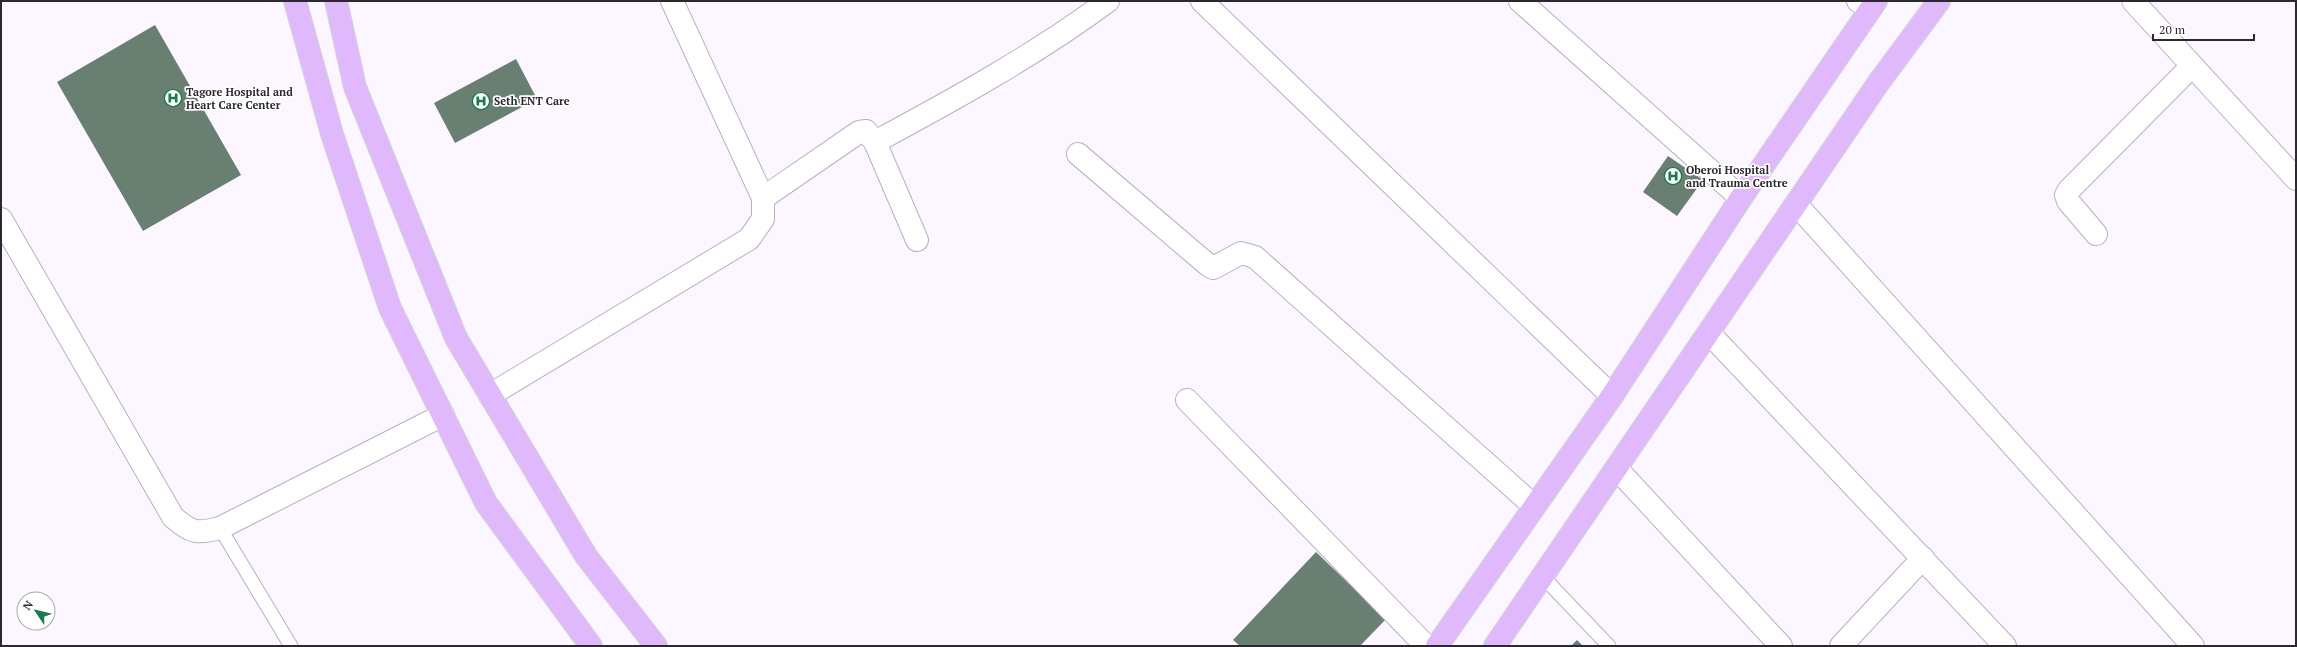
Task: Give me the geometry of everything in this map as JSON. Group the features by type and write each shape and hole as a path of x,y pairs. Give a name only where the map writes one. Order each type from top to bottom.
{"main road":[{"path":"295,1 332,134 390,308 486,503 591,646"},
{"path":"336,1 355,87 456,338 586,556 656,646"},
{"path":"1495,646 1912,35 1938,1"},
{"path":"1436,646 1612,396 1868,3"}],"street":[{"path":"490,395 749,239 763,219 763,198 672,1"},
{"path":"875,142 975,87 1066,32 1108,1"},
{"path":"1202,1 1612,396"},
{"path":"1520,1 1741,198"},
{"path":"2133,1 2296,179"},
{"path":"2096,234 2068,201 2066,195 2069,190 2192,66"},
{"path":"763,198 859,132 866,131 875,142 917,240"},
{"path":"1078,154 1213,268 1241,253 1255,257 1534,506"},
{"path":"1796,204 2193,646"},
{"path":"3,227 173,517 188,530 203,532 220,528 443,415"},
{"path":"1709,333 2005,646"},
{"path":"1187,400 1426,646"},
{"path":"1617,469 1781,646"},
{"path":"1841,646 1923,558"}],"lane":[{"path":"220,528 291,646"},
{"path":"1542,576 1609,646"}],"building":[{"path":"155,25 241,175 143,231 57,82"},
{"path":"516,59 537,99 455,143 434,103"},
{"path":"1668,156 1703,180 1677,216 1643,192"},
{"path":"1316,552 1386,619 1360,646 1240,646 1233,640"},
{"path":"1577,640 1583,646 1571,646"}],"place":[{"name":"Tagore Hospital and Heart Care Center","path":"173,98"},
{"name":"Seth ENT Care","path":"481,101"},
{"name":"Oberoi Hospital and Trauma Centre","path":"1673,176"}]}
